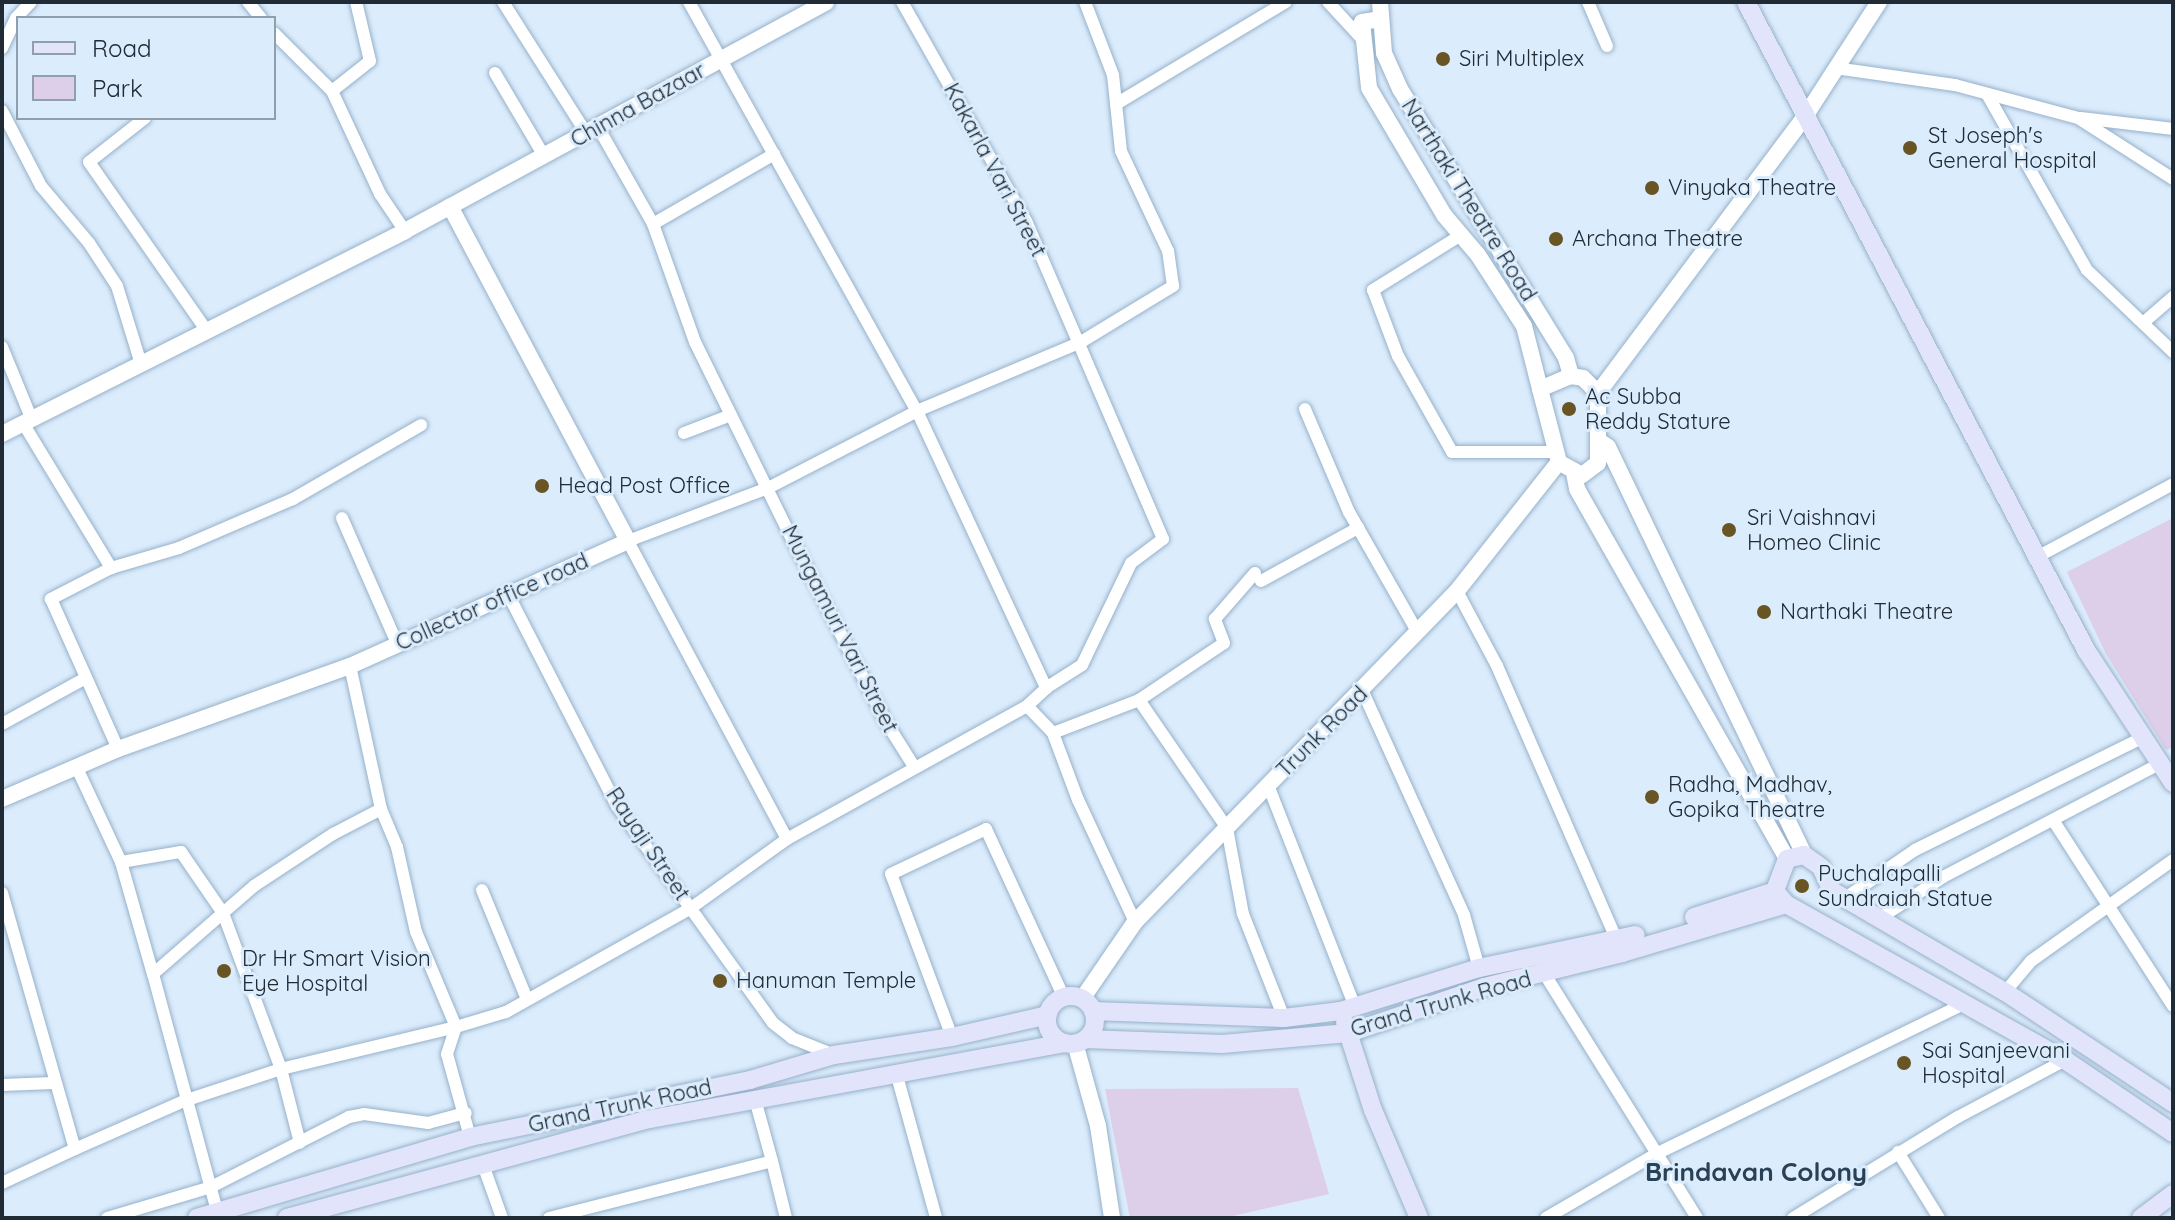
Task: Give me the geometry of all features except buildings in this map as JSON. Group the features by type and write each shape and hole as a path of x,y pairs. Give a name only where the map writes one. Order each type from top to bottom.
{"main road":[{"path":"1746,2 1804,118 2039,556 2086,650 2140,739 2173,783"},
{"path":"1787,901 1795,857 1821,867 1838,895 2005,992 2173,1103"},
{"path":"1080,1003 1094,1027 1075,1042 1052,1033 1048,1015 1080,1003 1284,1018 1348,1009 1479,968 1617,941 1787,901 1819,903 1838,895"},
{"path":"1787,901 2065,1060 2173,1133"},
{"name":"Grand Trunk Road","path":"287,1218 325,1212 482,1162 645,1120 756,1103 1075,1042 1222,1044 1349,1033 1484,987 1544,973 1787,901"},
{"path":"1348,1009 1349,1033 1373,1110 1419,1218"},
{"name":"Grand Trunk Road","path":"197,1218 470,1137 750,1080 834,1055 952,1037 1048,1015"},
{"path":"2143,1218 2173,1194"}],"street":[{"path":"332,91 370,61 356,2"},
{"name":"Mungamuri Vari Street","path":"503,2 653,224 695,342 886,722 915,768"},
{"path":"2,1183 184,1101 281,1069 456,1027 527,999 691,908 787,839 1027,706 1046,688 917,411 689,2"},
{"name":"Chinna Bazaar","path":"2,434 405,231 826,2"},
{"name":"Kakarla Vari Street","path":"902,2 1026,221 1081,342 1163,539 1131,563 1082,665 1046,688"},
{"path":"628,541 770,487 917,411 1081,342 1173,286 1168,251 1121,151 1113,75 1085,2"},
{"path":"1116,104 1286,2"},
{"path":"1328,2 1364,42"},
{"path":"1588,2 1607,46"},
{"path":"1574,473 1595,468 1598,393 1804,118 1879,2"},
{"name":"Narthaki Theatre Road","path":"1557,457 1524,326 1444,215 1369,88 1362,22 1380,11 1384,53 1400,89 1566,358 1571,376"},
{"path":"2,48 16,18"},
{"path":"276,35 332,91 380,194 405,231"},
{"path":"1835,68 1987,94 2078,118 2173,129"},
{"path":"495,73 544,156"},
{"path":"1987,94 2087,270 2173,352"},
{"path":"2,111 41,186 89,243 117,286 141,364"},
{"path":"2078,118 2173,179"},
{"path":"142,120 89,162 207,331"},
{"path":"653,224 774,154"},
{"path":"450,206 787,839"},
{"path":"1461,235 1373,290 1398,356 1452,452 1557,457 1574,473 1577,489 1795,857"},
{"path":"2143,323 2173,297"},
{"path":"2,347 28,422 111,568"},
{"path":"1540,389 1571,376 1583,378 1598,393"},
{"path":"1305,409 1358,528 1417,631"},
{"path":"684,433 731,415"},
{"path":"118,749 84,679 51,599 111,568 179,548 293,499 421,425"},
{"path":"1598,440 1608,447 1795,857"},
{"name":"Trunk Road","path":"1080,1003 1135,922 1347,701 1363,692 1457,591 1557,457"},
{"path":"2039,556 2173,484"},
{"path":"342,518 397,643"},
{"path":"1053,733 1139,700 1224,643 1215,619 1258,577 1358,528"},
{"name":"Collector office road","path":"2,799 118,749 350,666 628,541"},
{"path":"1457,591 1497,666 1617,941"},
{"name":"Rayaji Street","path":"508,594 617,806 773,1023 792,1038 834,1055"},
{"path":"350,666 381,809 397,847 416,932 456,1027 447,1054 466,1113 470,1137"},
{"path":"2,724 84,679"},
{"path":"1363,692 1464,915 1479,968"},
{"path":"1139,700 1227,828 1243,914 1284,1018"},
{"path":"1027,706 1053,733 1135,922"},
{"path":"1838,895 1915,850 2140,739"},
{"path":"1877,920 1943,877 2159,764"},
{"path":"76,766 121,862 184,1101 217,1211"},
{"path":"1268,785 1348,1009"},
{"path":"153,974 223,913 333,834 381,809"},
{"path":"2053,820 2173,1006"},
{"path":"952,1037 891,874 986,829 1080,1003"},
{"path":"121,862 181,852 223,913 281,1069 300,1143"},
{"path":"2005,992 2031,961 2173,860"},
{"path":"482,890 527,999"},
{"path":"2,893 15,927 53,1083 75,1149"},
{"path":"2,933 15,927"},
{"path":"1544,973 1697,1218"},
{"path":"1546,1218 1656,1154 1967,1002"},
{"path":"1075,1042 1098,1126 1112,1218"},
{"path":"1793,1218 1898,1152 2065,1060"},
{"path":"897,1076 936,1218"},
{"path":"2,1085 53,1083"},
{"path":"756,1103 786,1218"},
{"path":"107,1218 211,1187 364,1114 428,1123 466,1113"},
{"path":"1898,1152 1939,1218"},
{"path":"549,1218 594,1212 772,1161"},
{"path":"482,1162 502,1218"}],"green space":[{"path":"2173,518 2173,747 2166,750 2106,654 2067,572"},
{"path":"1298,1088 1329,1194 1224,1218 1130,1218 1105,1089"}],"place":[{"name":"Siri Multiplex","path":"1443,59"},
{"name":"St Joseph's General Hospital","path":"1910,148"},
{"name":"Vinyaka Theatre","path":"1652,188"},
{"name":"Archana Theatre","path":"1556,239"},
{"name":"Ac Subba Reddy Stature","path":"1569,409"},
{"name":"Head Post Office","path":"542,486"},
{"name":"Sri Vaishnavi Homeo Clinic","path":"1729,530"},
{"name":"Narthaki Theatre","path":"1764,612"},
{"name":"Radha, Madhav, Gopika Theatre","path":"1652,797"},
{"name":"Puchalapalli Sundraiah Statue","path":"1802,886"},
{"name":"Dr Hr Smart Vision Eye Hospital","path":"224,971"},
{"name":"Hanuman Temple","path":"720,981"},
{"name":"Sai Sanjeevani Hospital","path":"1904,1063"}],"district":[{"name":"Brindavan Colony","path":"1756,1172"}]}
